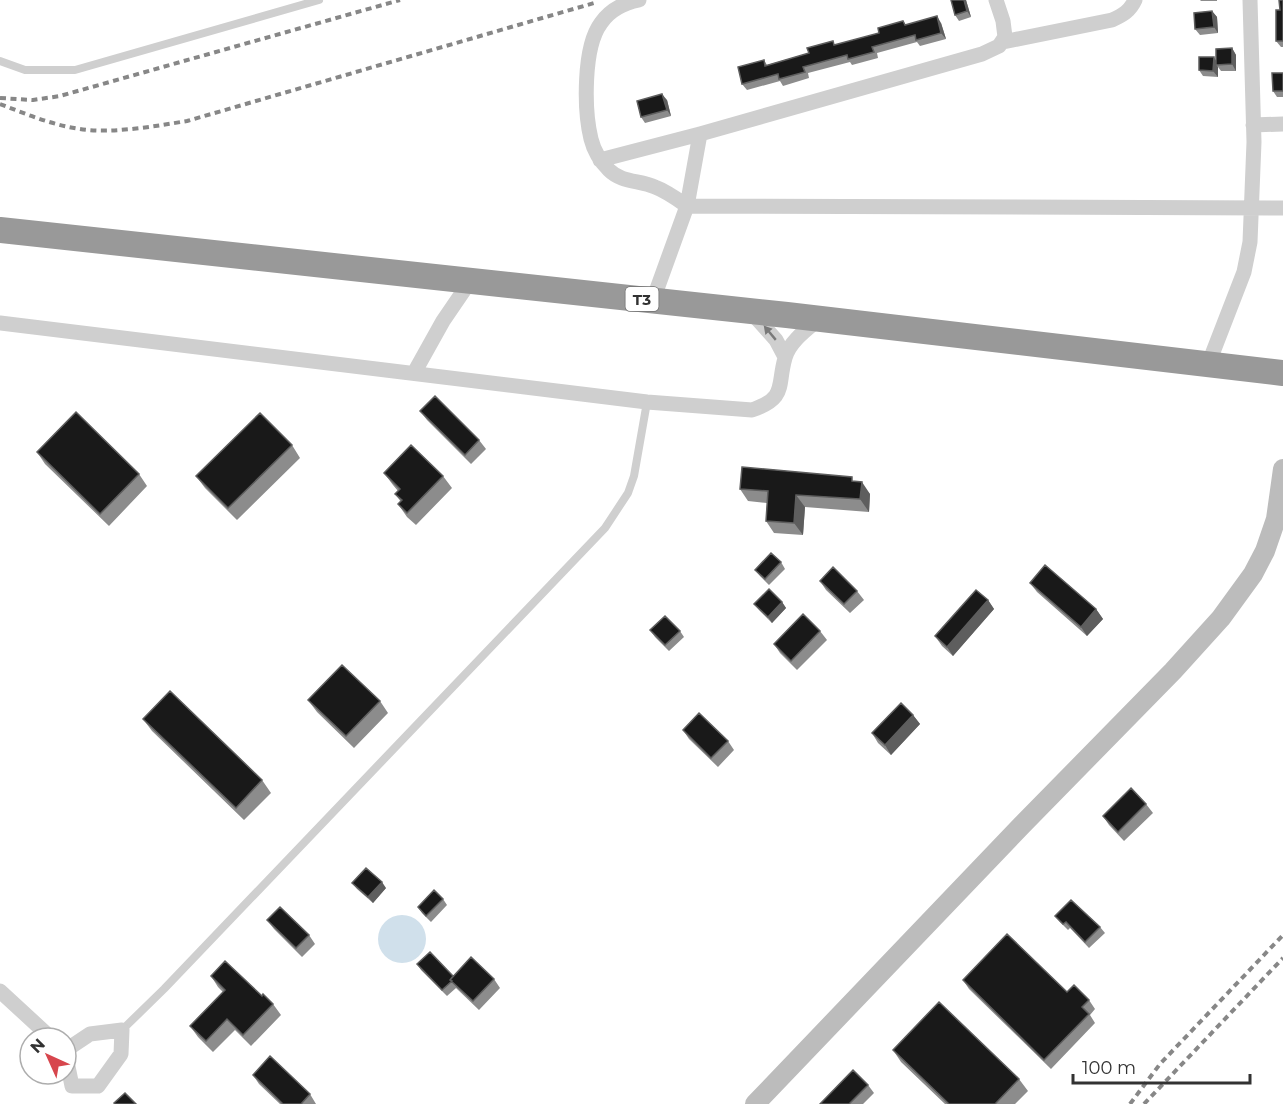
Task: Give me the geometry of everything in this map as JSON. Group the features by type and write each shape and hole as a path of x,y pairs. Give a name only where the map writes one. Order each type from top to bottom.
{"highway":[{"name":"T3","path":"0,231 653,300 1283,373"}],"street":[{"path":"639,0 624,5 607,15 595,32 588,61 591,138 600,160 610,171 620,178 657,187 687,206 1283,208"},
{"path":"996,0 1005,29 1003,42"},
{"path":"600,160 982,54 993,50 1003,42 1112,20 1125,14 1134,0"},
{"path":"1208,365 1244,272 1250,242 1253,124 1250,0"},
{"path":"1253,124 1283,124"},
{"path":"653,300 687,206 700,134"},
{"path":"414,373 443,321 471,280"},
{"path":"751,311 776,340 785,357"},
{"path":"0,323 647,402 752,410 765,405 774,397 780,387 785,357 801,334 819,319"},
{"path":"755,1104 1173,671 1221,618 1253,574 1265,551 1276,519 1283,469"},
{"path":"0,991 38,1026"},
{"path":"78,1042 90,1034 122,1030 121,1054 98,1086 78,1086"}],"lane":[{"path":"0,61 25,70 75,70 319,0"},
{"path":"122,1030 172,981 605,528 628,493 634,476 647,402"}],"shaded area":[{"path":"402,915 419,922 426,939 419,956 402,963 385,956 378,939 385,922"}],"building":[{"path":"951,0 964,0 967,11 955,15"},
{"path":"1279,0 1283,0 1283,41 1276,41 1276,10 1280,10"},
{"path":"1212,11 1214,27 1195,29 1194,13"},
{"path":"937,16 941,33 916,40 915,35 872,47 874,52 848,59 847,55 803,67 805,72 779,79 778,74 742,84 738,67 764,60 765,66 809,53 807,48 833,41 834,45 879,33 878,28 903,21 905,25"},
{"path":"1232,48 1232,64 1216,65 1216,49"},
{"path":"1199,57 1214,57 1213,71 1199,70"},
{"path":"1272,73 1283,73 1283,91 1273,91"},
{"path":"662,94 667,110 641,117 637,101"},
{"path":"435,396 479,440 465,455 420,411"},
{"path":"76,412 139,474 100,514 37,452"},
{"path":"260,413 292,445 228,508 196,476"},
{"path":"411,445 443,476 407,513 398,504 402,500 395,494 400,489 384,473"},
{"path":"742,467 852,477 852,481 862,482 860,499 796,495 794,523 766,521 768,491 740,489"},
{"path":"771,553 781,562 765,579 755,570"},
{"path":"1045,565 1096,609 1081,627 1030,583"},
{"path":"833,567 857,591 844,604 820,581"},
{"path":"769,589 782,602 768,617 754,604"},
{"path":"976,590 988,600 947,647 935,636"},
{"path":"803,614 820,631 791,661 774,644"},
{"path":"665,616 680,631 665,645 650,630"},
{"path":"342,665 380,701 346,736 308,700"},
{"path":"170,691 262,780 236,808 143,719"},
{"path":"901,703 913,715 885,745 872,733"},
{"path":"699,713 728,741 711,758 683,730"},
{"path":"1131,788 1146,804 1118,832 1103,816"},
{"path":"366,868 382,882 368,897 352,883"},
{"path":"434,890 443,899 426,916 418,907"},
{"path":"1071,900 1100,927 1085,942 1066,922 1063,924 1055,916"},
{"path":"280,907 309,935 296,948 267,920"},
{"path":"1007,934 1067,992 1074,985 1089,1000 1082,1007 1089,1014 1044,1060 963,980"},
{"path":"430,952 453,976 450,980 452,981 442,990 417,964"},
{"path":"471,957 494,979 473,1001 450,980"},
{"path":"225,961 273,1004 243,1035 227,1019 206,1041 190,1026 225,990 211,976"},
{"path":"939,1002 1019,1079 995,1104 949,1104 893,1050"},
{"path":"270,1056 310,1094 301,1104 283,1104 253,1075"},
{"path":"853,1070 868,1085 849,1104 820,1104"},
{"path":"125,1093 136,1104 114,1103"}],"railway":[{"path":"0,98 33,100 60,96 400,0"},
{"path":"0,104 49,122 93,130 134,129 187,121 594,3"},
{"path":"1130,1104 1160,1064 1283,935"},
{"path":"1144,1104 1283,958"}]}
